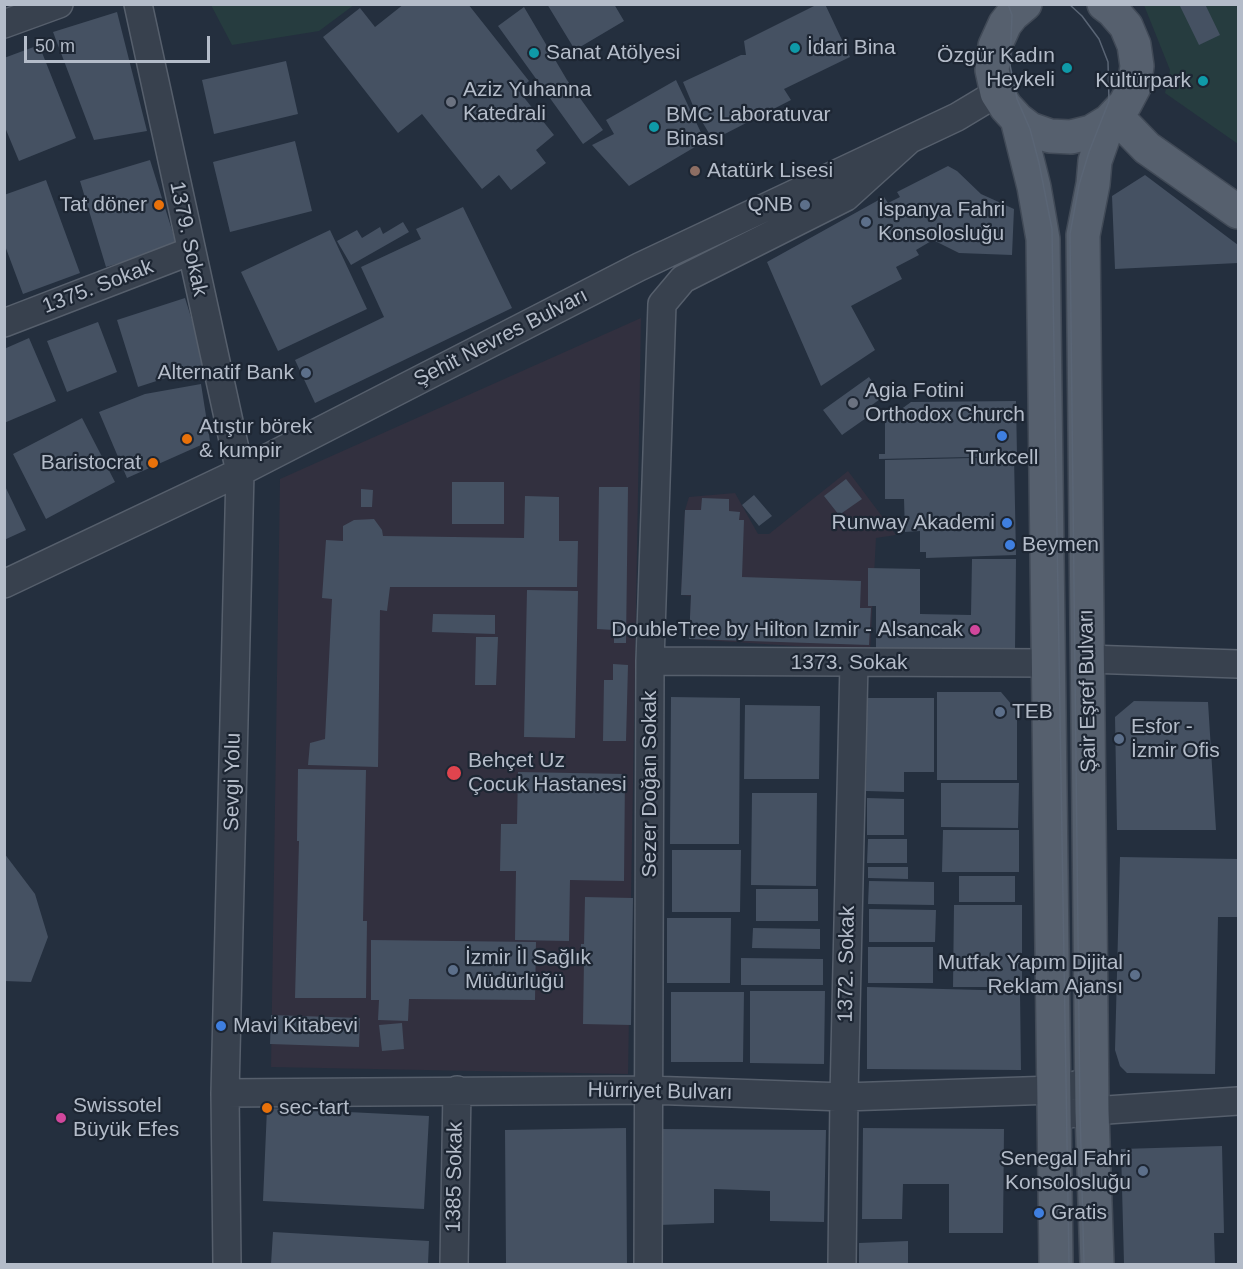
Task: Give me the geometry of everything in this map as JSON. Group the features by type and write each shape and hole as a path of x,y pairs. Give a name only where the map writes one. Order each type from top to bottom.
{"main road":[{"path":"1008,11 992,58 997,93 1005,107 1030,129 1050,136 1071,137 1091,132 1112,118 1125,104 1134,87 1137,66 1134,45 1126,26 1104,4"},
{"path":"1112,118 1147,148 1239,212"},
{"name":"Şair Eşref Bulvarı","path":"1097,1264 1083,235 1095,161 1112,118"},
{"path":"1017,119 1034,187 1043,239 1056,1264"}],"street":[{"path":"4,24 59,4"},
{"name":"1379. Sokak","path":"138,4 240,472"},
{"name":"Şehit Nevres Bulvarı","path":"4,584 240,472 639,267 957,117 997,93"},
{"name":"Sezer Doğan Sokak","path":"648,1264 650,661 662,304 683,279 846,197 909,140"},
{"name":"1375. Sokak","path":"4,323 191,250"},
{"name":"Sevgi Yolu","path":"227,1264 225,1093 240,472"},
{"path":"1087,659 1239,664"},
{"name":"1373. Sokak","path":"650,661 1047,663"},
{"name":"1372. Sokak","path":"842,1264 854,663"},
{"name":"1385 Sokak","path":"454,1264 457,1090"},
{"name":"Hürriyet Bulvarı","path":"225,1093 648,1090 1054,1103 1093,1096 1239,1101"}],"shaded area":[{"name":"Behçet Uz Çocuk Hastanesi","path":"641,318 628,1074 271,1067 280,479"},
{"path":"848,471 896,535 876,538 870,651 689,639 691,596 681,595 685,510 689,497 735,493 758,534 769,534"}],"green space":[{"path":"211,5 354,5 319,31 232,45"},
{"name":"Kültürpark","path":"1144,5 1238,5 1238,144 1165,93 1170,70"}],"building":[{"name":"Aziz Yuhanna Katedrali","path":"404,4 468,4 529,81 518,90 554,135 536,150 546,163 511,190 499,175 482,189 422,114 398,133 323,37 360,8 375,27"},
{"path":"547,4 614,4 624,21 575,50"},
{"path":"818,4 825,4 850,57 784,89 791,100 713,140 694,108 683,82 741,55 746,55 744,41"},
{"path":"1179,4 1205,4 1220,35 1199,45"},
{"name":"Sanat Atölyesi","path":"524,7 567,80 603,130 583,144 498,26"},
{"path":"117,12 147,131 94,140 53,32"},
{"path":"39,45 76,138 19,161 4,125 4,58"},
{"path":"286,61 298,114 214,134 202,80"},
{"name":"BMC Laboratuvar Binası","path":"676,80 705,141 629,186 592,145 614,134 606,120"},
{"path":"295,141 312,211 230,232 213,162"},
{"path":"150,160 177,246 106,267 80,181"},
{"path":"948,166 957,171 981,194 1014,209 1012,255 959,253 933,240 916,250 919,255 896,267 902,279 851,306 875,350 821,386 767,262 884,197 888,203 900,197 897,192"},
{"path":"1145,175 1238,245 1238,263 1115,269 1112,196"},
{"path":"46,180 80,273 23,294 4,243 4,195"},
{"path":"463,207 512,308 315,403 295,360 384,317 361,267 421,239 416,229"},
{"path":"403,222 409,232 351,265 337,241 357,230 362,238 380,227 383,234"},
{"path":"330,230 367,309 278,351 241,272"},
{"path":"185,298 206,365 138,387 117,320"},
{"path":"98,322 117,372 67,392 47,341"},
{"path":"29,338 56,401 4,423 4,349"},
{"name":"Agia Fotini Orthodox Church","path":"869,377 883,397 865,410 869,416 842,435 823,410"},
{"path":"201,384 210,441 127,478 99,412 145,394"},
{"path":"1016,401 1017,456 879,459 879,454 885,454 885,421 911,402"},
{"path":"82,418 115,482 46,519 13,454"},
{"path":"1014,457 1016,555 926,558 926,552 920,552 920,531 905,532 904,499 885,499 885,460"},
{"path":"846,479 862,499 839,515 824,496"},
{"path":"452,482 504,482 504,524 452,524"},
{"path":"4,484 26,530 4,540"},
{"path":"599,487 628,487 626,643 614,643 614,630 597,629"},
{"path":"361,489 373,490 372,507 361,507"},
{"path":"754,495 772,516 759,526 742,505"},
{"path":"525,496 559,497 559,541 578,541 577,587 390,587 387,611 380,610 378,767 308,765 310,743 325,739 332,599 322,598 326,540 343,541 343,526 354,520 374,519 382,530 383,536 524,538"},
{"path":"702,498 729,499 729,511 740,512 739,520 744,520 742,577 861,581 860,608 871,608 869,645 689,639 691,595 681,595 685,510 701,510"},
{"path":"972,559 1016,559 1015,650 876,649 876,606 868,606 868,568 920,569 920,614 971,615"},
{"path":"527,590 578,591 575,738 524,737"},
{"path":"433,614 495,615 495,634 432,632"},
{"path":"476,637 498,637 496,685 475,685"},
{"path":"613,664 628,665 626,741 603,741 604,680 613,680"},
{"path":"937,692 1001,692 1017,711 1017,780 937,780"},
{"path":"671,697 740,698 739,844 670,844"},
{"path":"867,698 934,698 934,772 904,772 904,792 866,791"},
{"path":"1134,701 1208,702 1216,830 1117,830 1115,717"},
{"path":"745,705 820,706 819,779 744,779"},
{"path":"298,769 366,770 363,921 367,921 366,998 295,998 299,841 297,841"},
{"path":"518,772 625,774 624,881 570,880 569,941 515,940 516,871 500,871 501,824 517,824"},
{"path":"941,783 1019,783 1018,828 941,827"},
{"path":"752,793 817,793 816,886 751,885"},
{"path":"867,798 904,799 904,835 867,835"},
{"path":"943,830 1019,830 1019,872 942,872"},
{"path":"868,839 907,839 907,863 867,863"},
{"path":"672,850 741,850 740,912 672,912"},
{"path":"4,853 35,894 48,937 31,982 4,981"},
{"path":"1120,857 1238,859 1238,917 1218,917 1215,1074 1127,1073 1120,1066 1115,1050"},
{"path":"868,867 908,867 908,879 868,878"},
{"path":"959,876 1015,876 1015,902 959,902"},
{"path":"869,881 934,882 934,905 868,904"},
{"path":"756,889 818,889 818,921 756,921"},
{"path":"585,897 633,898 631,1025 583,1024 584,960 581,960 581,944 584,944"},
{"path":"954,905 1022,905 1022,987 953,987"},
{"path":"869,909 936,910 935,942 869,942"},
{"path":"667,918 731,918 730,983 667,983"},
{"path":"753,928 820,929 820,949 752,948"},
{"name":"İzmir İl Sağlık Müdürlüğü","path":"371,940 536,942 535,1000 409,999 408,1021 378,1020 379,1000 371,1000"},
{"path":"868,947 933,947 933,983 868,983"},
{"path":"741,958 823,959 823,985 741,985"},
{"path":"867,987 1020,991 1021,1070 867,1069"},
{"path":"750,991 825,991 824,1064 750,1063"},
{"path":"671,992 744,992 743,1062 671,1062"},
{"path":"271,1015 360,1018 359,1047 270,1044"},
{"path":"402,1023 404,1049 382,1051 379,1025"},
{"path":"267,1108 429,1116 424,1209 263,1201"},
{"path":"626,1128 627,1264 506,1264 505,1130"},
{"path":"863,1128 1004,1129 1003,1233 949,1233 949,1184 903,1184 902,1219 862,1219"},
{"path":"658,1129 826,1130 824,1222 770,1221 770,1191 714,1189 714,1223 659,1225"},
{"path":"1222,1146 1224,1233 1214,1233 1215,1264 1124,1264 1121,1149"},
{"path":"273,1232 429,1241 428,1264 271,1264"},
{"path":"908,1241 908,1264 859,1264 859,1243"}],"tram line":[{"path":"1008,4 1012,15 1010,65 1017,99 1030,129 1039,163 1052,229 1069,1264"},
{"path":"1069,4 1082,16 1099,39 1108,62 1109,101 1079,185 1070,234 1080,1112 1084,1264"}],"place":[{"name":"İdari Bina","path":"795,48"},
{"name":"Sanat Atölyesi","path":"534,53"},
{"name":"Özgür Kadın Heykeli","path":"1067,68"},
{"name":"Kültürpark","path":"1203,81"},
{"name":"Aziz Yuhanna Katedrali","path":"451,102"},
{"name":"BMC Laboratuvar Binası","path":"654,127"},
{"name":"Atatürk Lisesi","path":"695,171"},
{"name":"Tat döner","path":"159,205"},
{"name":"QNB","path":"805,205"},
{"name":"İspanya Fahri Konsolosluğu","path":"866,222"},
{"name":"Alternatif Bank","path":"306,373"},
{"name":"Agia Fotini Orthodox Church","path":"853,403"},
{"name":"Turkcell","path":"1002,436"},
{"name":"Atıştır börek & kumpir","path":"187,439"},
{"name":"Baristocrat","path":"153,463"},
{"name":"Runway Akademi","path":"1007,523"},
{"name":"Beymen","path":"1010,545"},
{"name":"DoubleTree by Hilton Izmir - Alsancak","path":"975,630"},
{"name":"TEB","path":"1000,712"},
{"name":"Esfor - İzmir Ofis","path":"1119,739"},
{"name":"Behçet Uz Çocuk Hastanesi","path":"454,773"},
{"name":"İzmir İl Sağlık Müdürlüğü","path":"453,970"},
{"name":"Mutfak Yapım Dijital Reklam Ajansı","path":"1135,975"},
{"name":"Mavi Kitabevi","path":"221,1026"},
{"name":"sec-tart","path":"267,1108"},
{"name":"Swissotel Büyük Efes","path":"61,1118"},
{"name":"Senegal Fahri Konsolosluğu","path":"1143,1171"},
{"name":"Gratis","path":"1039,1213"}]}
